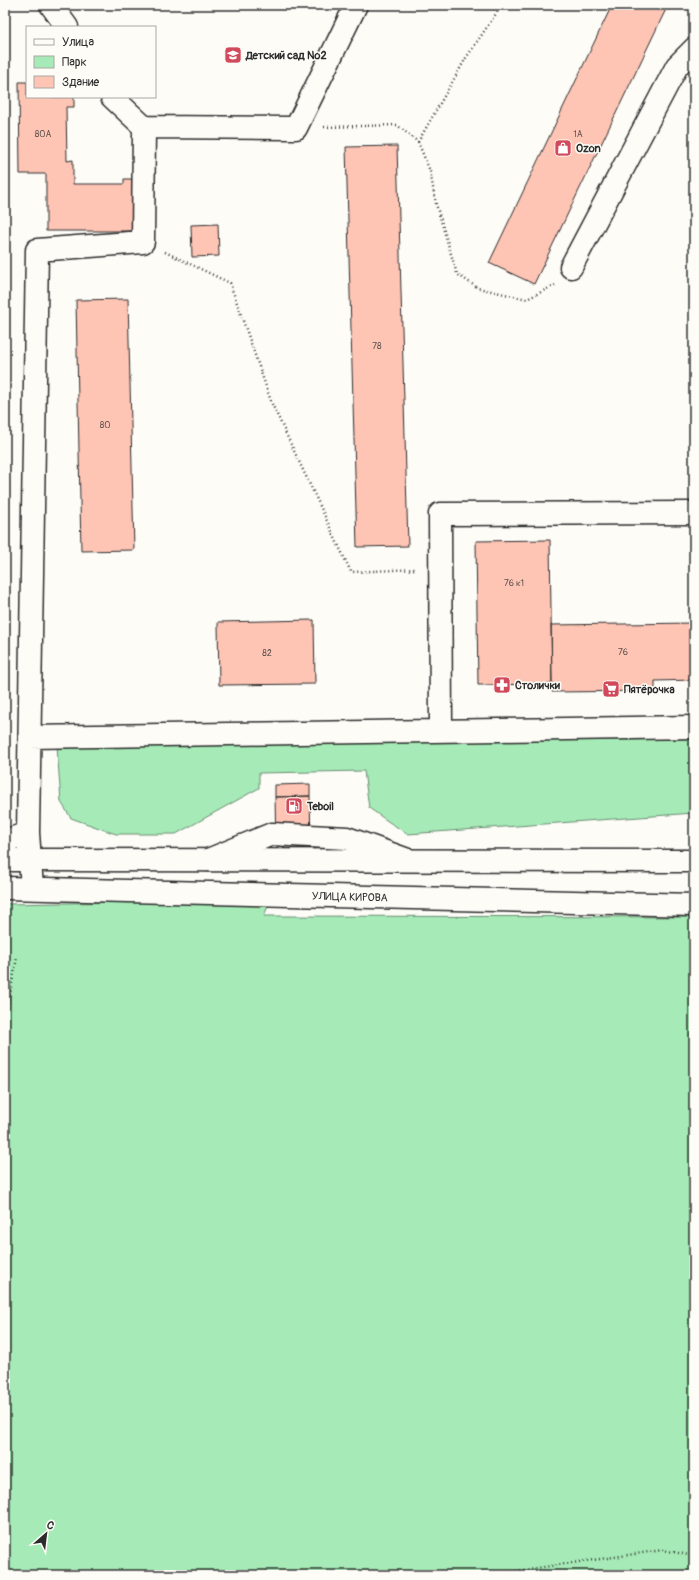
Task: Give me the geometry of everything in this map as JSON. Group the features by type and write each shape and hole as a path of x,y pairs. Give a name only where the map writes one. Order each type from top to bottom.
{"main road":[{"path":"51,5 66,26"},
{"path":"113,98 144,127 296,128 356,5"},
{"path":"571,267 677,66 694,49"},
{"path":"32,888 28,832 37,250 143,242 144,127"},
{"path":"441,731 440,514 694,513"},
{"path":"30,738 694,727"},
{"path":"5,841 28,832"},
{"path":"5,860 694,861"},
{"name":"УЛИЦА КИРОВА","path":"5,888 694,904"}],"path":[{"path":"418,142 466,58 502,5"},
{"path":"296,128 397,125 418,142 430,171 436,204 457,274 478,288 527,300 553,288 571,267"},
{"path":"143,242 230,284 272,404 351,572 440,568"},
{"path":"5,1019 17,958"},
{"path":"488,1575 663,1550 694,1556"}],"green space":[{"path":"694,739 694,813 408,834 369,808 364,771 259,773 259,788 176,834 116,834 71,818 61,802 57,746"},
{"path":"258,900 268,906 264,916 694,917 694,1575 5,1575 5,904"}],"building":[{"path":"612,5 668,5 534,284 489,263"},
{"path":"19,82 26,82 26,98 74,98 74,107 66,107 67,161 73,160 73,184 124,184 124,179 136,179 136,231 46,231 46,174 20,174"},
{"path":"397,146 408,546 357,547 346,147"},
{"path":"218,224 219,256 192,257 191,225"},
{"path":"128,299 134,550 81,551 76,300"},
{"path":"550,540 552,684 478,685 476,541"},
{"path":"314,620 315,684 219,685 218,622"},
{"path":"694,623 694,680 655,681 655,691 552,692 551,625"},
{"path":"310,784 310,796 275,797 275,785"},
{"path":"310,796 311,846 276,847 275,797"}],"place":[{"name":"Детский сад №2","path":"233,55"},
{"name":"Ozon","path":"563,148"},
{"name":"Столички","path":"502,685"},
{"name":"Пятёрочка","path":"611,689"},
{"name":"Teboil","path":"294,806"}]}
